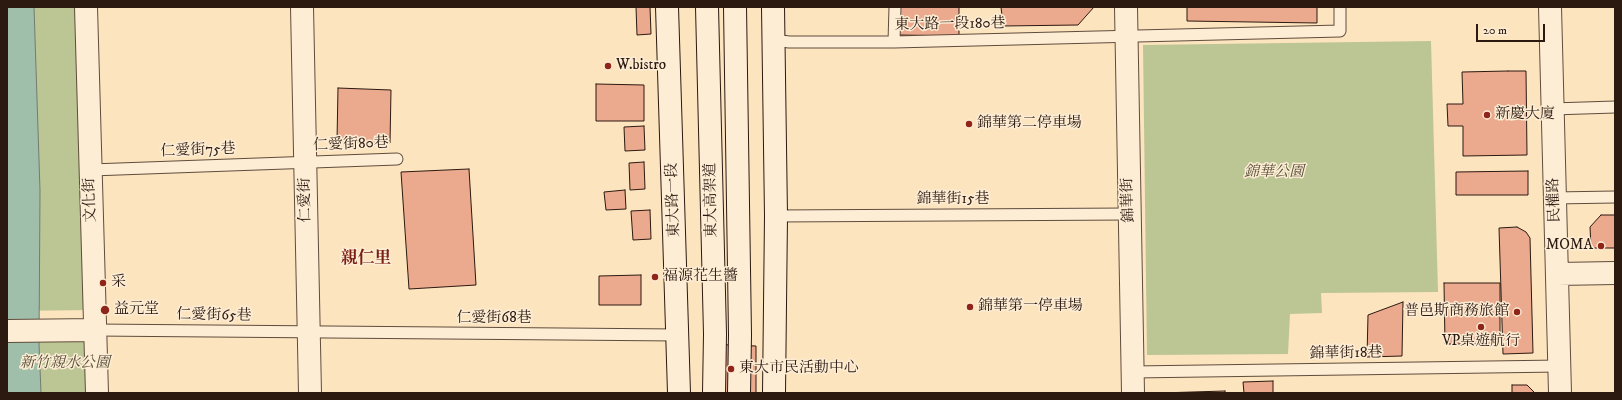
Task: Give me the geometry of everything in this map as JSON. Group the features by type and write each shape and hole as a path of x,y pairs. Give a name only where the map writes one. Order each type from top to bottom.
{"street":[{"name":"文化街","path":"86,7 97,393"},
{"name":"仁愛街","path":"302,7 310,393"},
{"name":"東大路一段","path":"667,7 679,393"},
{"name":"東大高架道","path":"707,7 715,334 714,393"},
{"name":"東大高架道","path":"735,7 740,335 739,393"},
{"path":"773,7 776,216 774,393"},
{"name":"錦華街","path":"1126,7 1133,383"},
{"name":"民權路","path":"1550,7 1560,393"},
{"path":"1557,274 1615,273"},
{"path":"7,331 95,330"}],"lane":[{"path":"894,42 895,7"},
{"name":"東大路一段180巷","path":"773,40 789,42 894,42 1340,31 1340,7"},
{"path":"1552,109 1615,108"},
{"name":"仁愛街80巷","path":"306,162 397,158"},
{"name":"仁愛街75巷","path":"91,170 306,162"},
{"path":"1554,198 1615,197"},
{"name":"錦華街15巷","path":"776,216 1130,214"},
{"name":"仁愛街65巷","path":"95,330 309,332"},
{"name":"仁愛街68巷","path":"309,332 678,335"},
{"name":"錦華街18巷","path":"1133,383 1560,366"}],"green space":[{"path":"7,7 86,7 94,310 7,311"},
{"name":"錦華公園","path":"1431,41 1438,292 1321,293 1322,313 1290,314 1288,354 1147,355 1143,45"},
{"name":"新竹親水公園","path":"95,333 97,393 7,393 7,337"}],"shaded area":[{"path":"7,7 34,7 40,191 39,344 41,393 7,393"}],"building":[{"path":"636,7 650,7 651,34 637,35"},
{"path":"899,7 959,7 959,36 899,35"},
{"path":"1001,7 1094,7 1078,25 1003,26"},
{"path":"1187,7 1317,7 1317,23 1187,21"},
{"name":"新慶大廈","path":"1526,71 1527,155 1463,156 1463,126 1448,126 1447,104 1463,104 1462,72"},
{"path":"596,84 644,85 644,121 596,121"},
{"path":"338,88 391,90 390,143 337,141"},
{"path":"644,126 645,150 625,151 624,127"},
{"path":"644,162 645,189 630,190 629,163"},
{"path":"469,169 476,285 409,289 401,172"},
{"path":"1528,171 1528,195 1456,195 1456,172"},
{"path":"625,190 626,209 606,210 604,192"},
{"path":"650,210 651,239 633,240 631,211"},
{"path":"1601,215 1615,215 1615,248 1591,248 1590,227"},
{"name":"普邑斯商務旅館","path":"1517,227 1526,232 1530,238 1533,353 1503,354 1499,228"},
{"path":"641,275 641,305 599,305 599,276"},
{"path":"1444,283 1500,283 1500,344 1445,344"},
{"path":"1403,302 1402,356 1367,357 1368,315"},
{"name":"東大市民活動中心","path":"705,344 756,346 756,393 705,393"},
{"path":"1273,381 1273,393 1244,393 1243,382"},
{"path":"1512,385 1527,385 1535,393 1512,393"},
{"path":"1225,391 1225,393 1160,393"}],"place":[{"name":"W.bistro","path":"608,66"},
{"name":"新慶大廈","path":"1487,115"},
{"name":"錦華第二停車場","path":"969,124"},
{"name":"MOMA","path":"1601,246"},
{"name":"福源花生醬","path":"655,277"},
{"name":"采","path":"103,283"},
{"name":"錦華第一停車場","path":"970,307"},
{"name":"益元堂","path":"105,310"},
{"name":"普邑斯商務旅館","path":"1517,312"},
{"name":"VP桌遊航行","path":"1481,327"},
{"name":"東大市民活動中心","path":"731,369"}],"district":[{"name":"親仁里","path":"366,259"}]}
